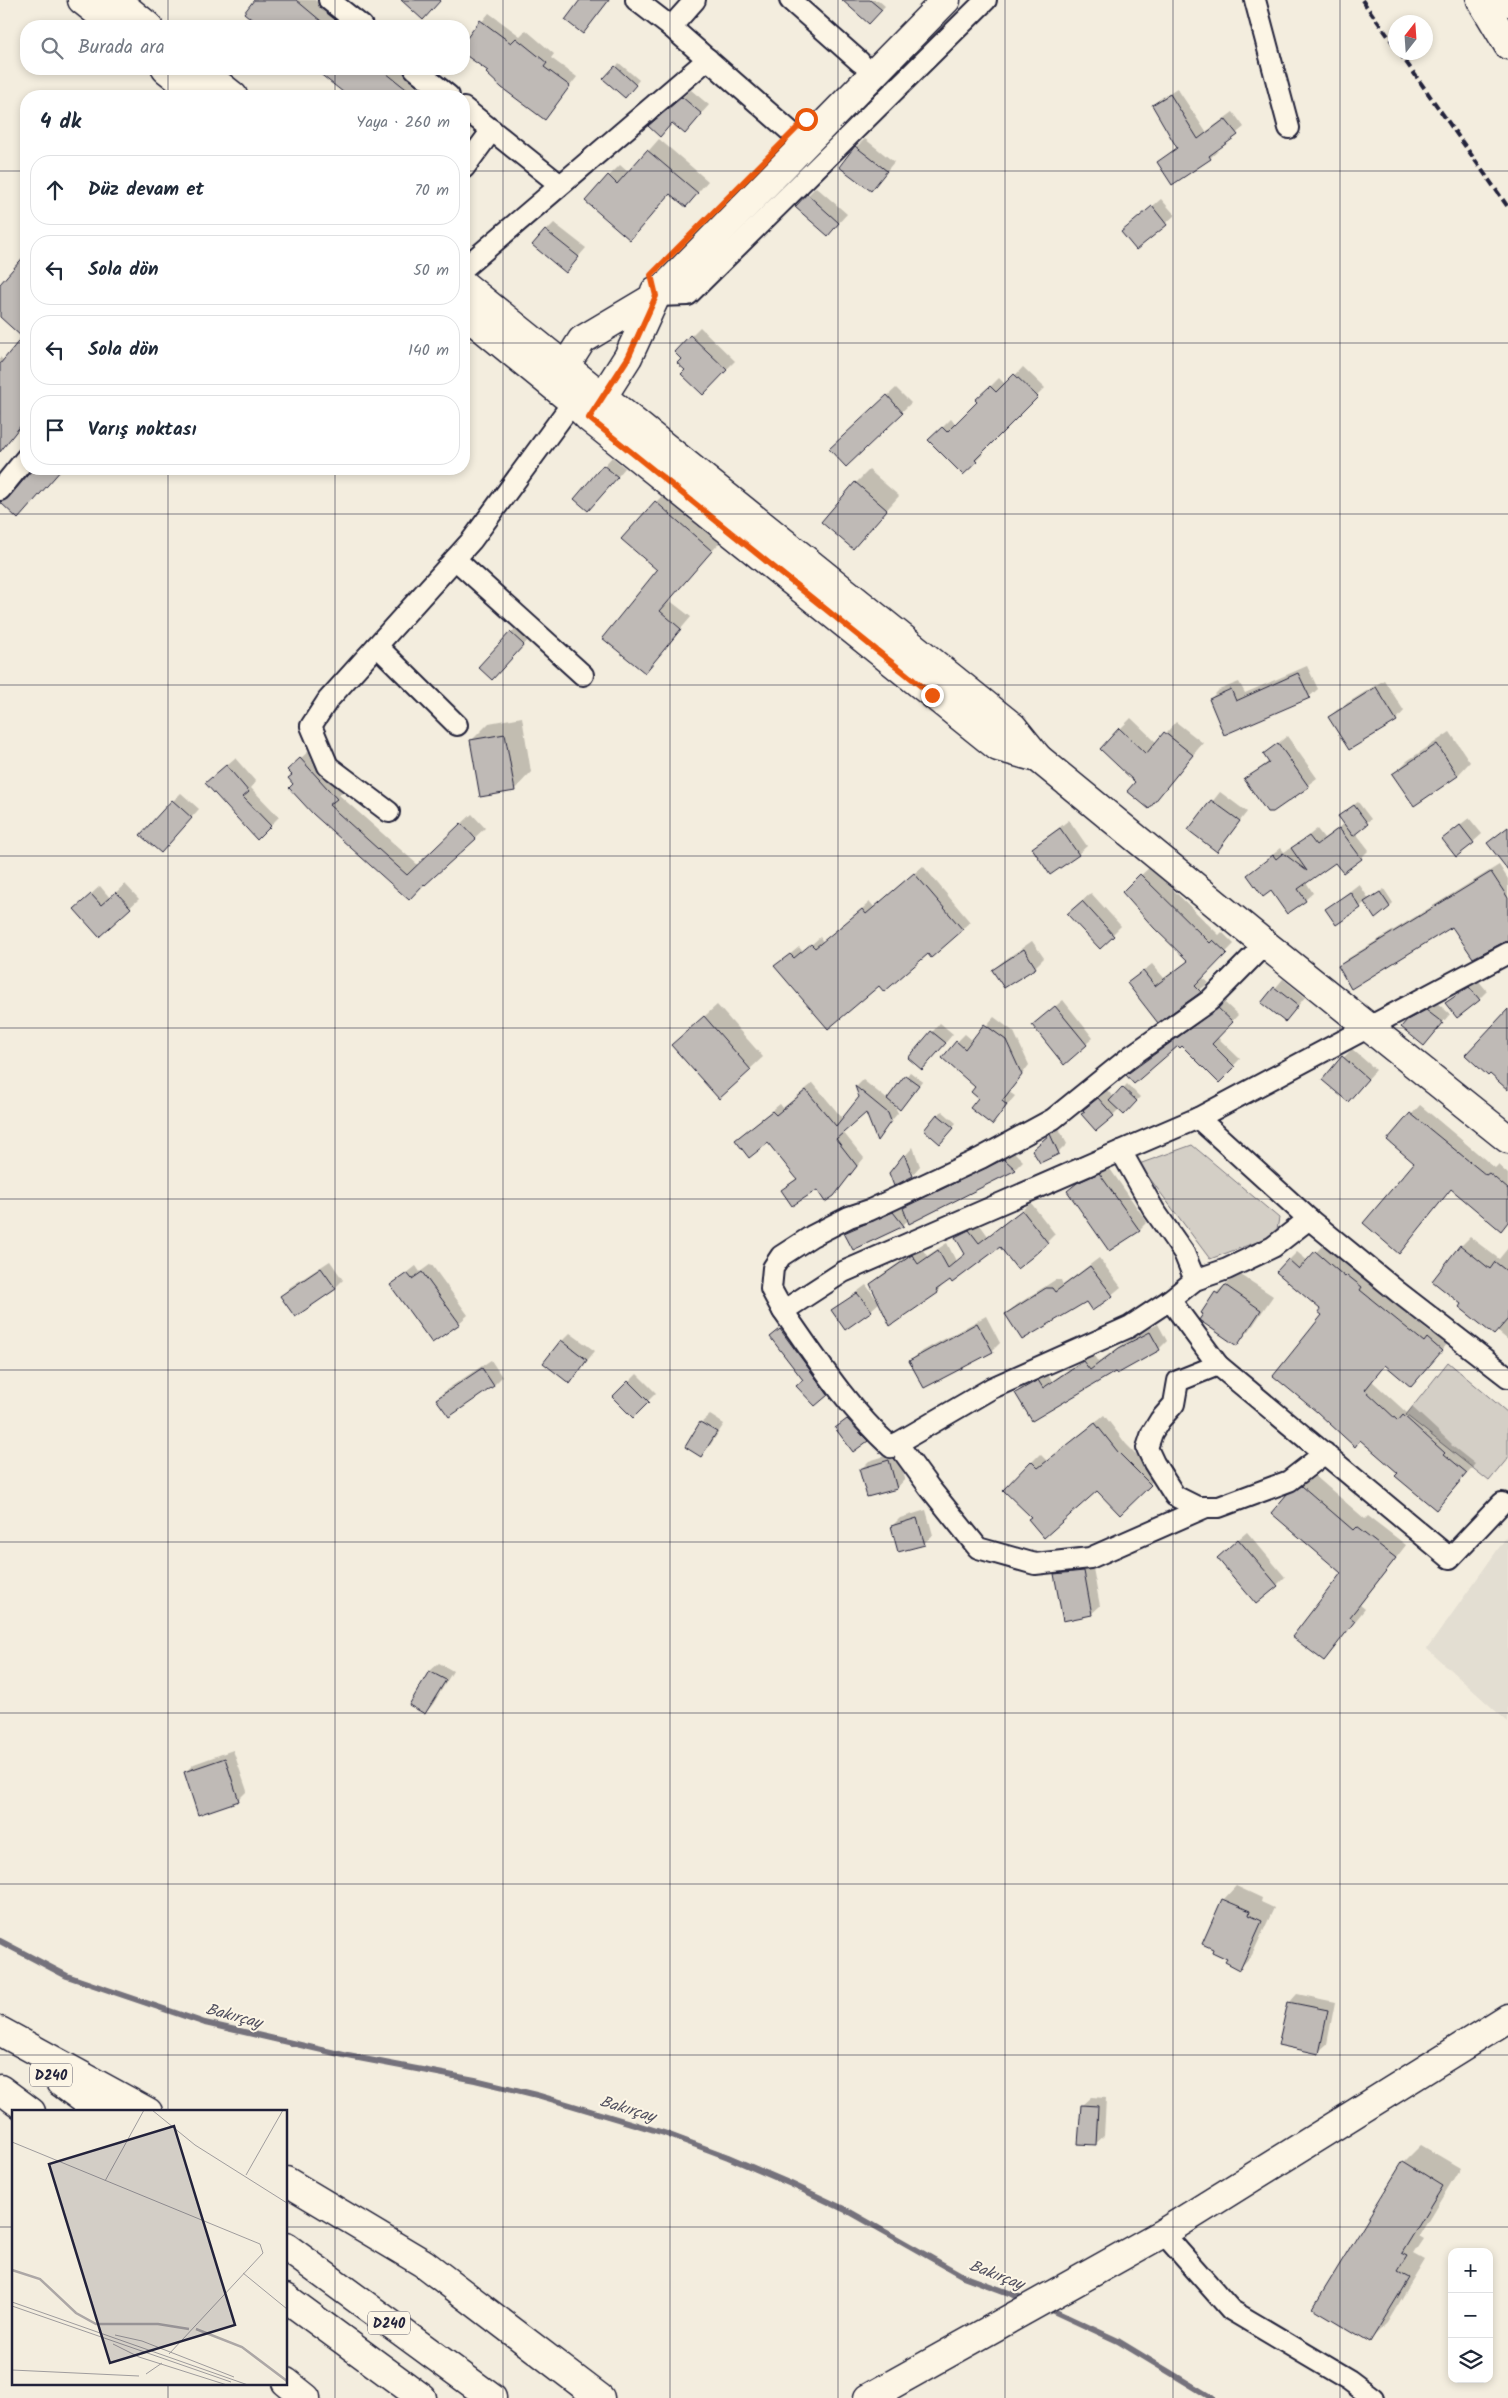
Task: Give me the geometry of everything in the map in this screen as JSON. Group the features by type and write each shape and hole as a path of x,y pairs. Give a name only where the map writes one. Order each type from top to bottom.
{"main road":[{"path":"82,0 107,20"},
{"path":"116,0 141,20"},
{"path":"577,394 628,358 656,296 651,275 920,0"},
{"path":"577,394 582,340 656,296 946,0"},
{"path":"1481,0 1508,45"},
{"path":"174,75 192,90"},
{"path":"207,75 225,90"},
{"path":"470,291 577,394"},
{"path":"470,317 577,394 1013,727 1038,758 1264,944 1508,1139"},
{"path":"868,2398 1153,2239 1508,2018"},
{"path":"0,2031 144,2110"},
{"name":"D240","path":"0,2038 98,2110"},
{"name":"D240","path":"0,2089 28,2110"},
{"path":"0,2109 12,2120"},
{"path":"288,2182 423,2263 600,2398"},
{"name":"D240","path":"288,2248 492,2398"},
{"name":"D240","path":"288,2299 422,2398"},
{"path":"288,2384 306,2398"}],"street":[{"path":"329,0 354,20"},
{"path":"636,0 671,27 792,133"},
{"path":"671,27 695,0"},
{"path":"790,0 860,62"},
{"path":"656,296 688,295 986,0"},
{"path":"1255,0 1289,128"},
{"path":"1506,0 1508,6"},
{"path":"470,263 559,184 708,59"},
{"path":"423,75 441,90"},
{"path":"470,113 559,184"},
{"path":"470,160 492,130"},
{"path":"389,812 328,766 311,726 328,700 472,540 577,394"},
{"path":"0,490 20,465"},
{"path":"454,559 583,674"},
{"path":"377,646 457,725"},
{"path":"1264,944 1209,1001 1130,1056 1053,1120 981,1158 870,1210 826,1228 781,1256 773,1268 771,1289 783,1311 823,1369 875,1433 891,1447 992,1388 1129,1327 1170,1300 1195,1280 1227,1269 1273,1247 1309,1219"},
{"path":"783,1311 843,1272 1198,1118 1508,952"},
{"path":"1198,1118 1309,1219 1398,1292 1508,1377"},
{"path":"1121,1151 1154,1210 1184,1253 1195,1280"},
{"path":"1170,1300 1218,1365 1450,1558 1506,1502"},
{"path":"1218,1365 1178,1381 1174,1404 1152,1433 1147,1448 1154,1463 1175,1496 1197,1507 1219,1508 1290,1481 1325,1453"},
{"path":"897,1443 929,1487 978,1548 1035,1564 1090,1558 1206,1507"},
{"path":"1153,2239 1231,2310 1349,2380 1373,2398"}],"shaded area":[{"path":"1192,1145 1279,1218 1276,1235 1210,1259 1139,1164"},
{"path":"1448,1362 1508,1413 1508,1458 1489,1481 1406,1415"},
{"path":"1508,1535 1508,1722 1427,1649"}],"building":[{"path":"254,0 296,0 320,20 253,20 244,13"},
{"path":"401,0 441,0 423,20"},
{"path":"580,0 609,0 583,34 565,20"},
{"path":"842,0 870,0 882,10 869,24"},
{"path":"480,20 511,43 516,38 547,63 544,67 570,86 545,120 502,88 486,73 488,71 470,58 470,34"},
{"path":"615,66 636,85 625,98 603,79"},
{"path":"322,75 389,75 407,90 340,90"},
{"path":"1170,94 1198,139 1225,119 1238,135 1209,156 1211,159 1172,185 1157,162 1177,148 1152,105"},
{"path":"682,97 702,114 685,134 672,123 660,137 648,126"},
{"path":"855,146 887,171 871,191 839,167"},
{"path":"647,150 698,193 686,207 670,194 630,240 585,201 608,175 617,184"},
{"path":"807,194 839,223 828,236 795,207"},
{"path":"1152,206 1167,225 1136,250 1121,232"},
{"path":"545,230 579,257 566,273 532,245"},
{"path":"20,261 20,335 0,317 0,284"},
{"path":"690,335 727,370 703,395 681,374 685,370 677,363 681,359 674,352"},
{"path":"20,339 20,427 0,452 0,364"},
{"path":"1014,374 1038,397 975,460 977,462 963,475 928,440 942,427 947,432 990,386 996,392"},
{"path":"887,395 903,413 846,467 829,449"},
{"path":"603,465 618,477 588,511 574,499"},
{"path":"28,475 57,475 18,519 0,502 9,497"},
{"path":"855,482 887,510 853,549 821,522"},
{"path":"655,501 712,551 660,611 681,629 645,673 602,638 657,570 621,539"},
{"path":"510,632 524,645 492,680 478,667"},
{"path":"1298,673 1310,698 1224,735 1209,699 1231,689 1236,701"},
{"path":"1376,687 1397,721 1349,750 1328,717"},
{"path":"1119,728 1146,754 1164,732 1193,755 1149,809 1127,791 1135,782 1100,749"},
{"path":"505,734 515,791 480,797 470,740"},
{"path":"1278,743 1309,787 1273,812 1267,812 1244,779 1269,763 1263,754"},
{"path":"1437,744 1458,776 1414,806 1392,774"},
{"path":"300,758 337,799 329,805 407,875 461,823 476,839 424,884 409,900 313,814 289,788 293,784 288,778 292,775 287,770"},
{"path":"226,765 249,792 243,797 271,826 257,840 205,783"},
{"path":"172,800 192,818 161,853 140,835"},
{"path":"1211,800 1240,821 1217,852 1188,830"},
{"path":"1354,805 1368,824 1353,836 1338,816"},
{"path":"1460,825 1474,843 1456,857 1442,839"},
{"path":"1508,827 1508,870 1487,843"},
{"path":"1060,828 1079,855 1050,875 1032,848"},
{"path":"1339,828 1362,859 1343,873 1335,863 1298,889 1306,901 1287,914 1271,891 1263,897 1247,875 1273,855 1276,859 1283,853 1307,871 1291,848 1309,836 1316,845"},
{"path":"1491,872 1508,898 1508,940 1473,958 1452,927 1351,989 1338,966"},
{"path":"914,873 963,930 931,958 928,954 884,992 879,986 828,1029 774,966 790,954 794,958 811,944 815,948 862,909 866,914"},
{"path":"1140,874 1210,943 1213,940 1227,953 1195,986 1201,992 1158,1023 1127,983 1143,971 1155,986 1188,961 1154,928 1122,892"},
{"path":"116,892 131,908 99,937 74,909 91,894 101,905"},
{"path":"1350,892 1361,908 1336,925 1325,909"},
{"path":"1380,892 1390,907 1375,919 1364,902"},
{"path":"1082,901 1114,936 1100,949 1067,914"},
{"path":"1024,949 1036,968 1004,988 992,970"},
{"path":"1274,987 1298,1006 1285,1022 1261,1003"},
{"path":"1469,987 1480,1000 1457,1018 1445,1003"},
{"path":"1055,1006 1087,1045 1064,1065 1032,1025"},
{"path":"1218,1008 1233,1022 1212,1044 1235,1067 1219,1083 1182,1046 1180,1048 1178,1046 1134,1084 1126,1075"},
{"path":"1508,1009 1508,1090 1490,1074 1488,1076 1465,1055"},
{"path":"1426,1010 1443,1023 1424,1046 1401,1027 1407,1020"},
{"path":"704,1016 751,1070 719,1099 671,1045"},
{"path":"984,1024 1006,1040 1022,1075 1002,1101 1007,1105 992,1125 970,1108 978,1098 971,1092 975,1087 942,1058 956,1041 965,1049"},
{"path":"931,1031 946,1043 922,1070 908,1058"},
{"path":"1342,1056 1368,1079 1348,1102 1322,1080"},
{"path":"905,1075 919,1085 900,1110 887,1099"},
{"path":"855,1086 888,1113 891,1121 877,1141 866,1113 836,1139 857,1166 834,1196 825,1202 817,1190 792,1206 781,1190 797,1179 768,1143 749,1158 735,1140 772,1111 776,1115 806,1090 836,1126 859,1097"},
{"path":"1122,1087 1137,1101 1124,1115 1109,1101"},
{"path":"1098,1098 1114,1116 1096,1131 1081,1114 1085,1112 1083,1110"},
{"path":"1410,1113 1486,1175 1489,1173 1508,1189 1508,1222 1501,1231 1451,1189 1399,1254 1363,1223 1414,1163 1387,1140"},
{"path":"937,1114 954,1128 940,1144 924,1130"},
{"path":"1050,1134 1059,1154 1040,1163 1032,1150"},
{"path":"904,1154 913,1176 894,1186 889,1173"},
{"path":"1004,1159 1016,1170 909,1224 903,1208"},
{"path":"1099,1173 1140,1231 1109,1251 1067,1191 1077,1183"},
{"path":"1022,1210 1048,1243 1031,1258 1017,1269 1000,1247 952,1283 950,1280 936,1290 938,1293 890,1326 870,1284 912,1255 918,1264 938,1250 948,1268 965,1254 955,1237 969,1230 979,1243"},
{"path":"893,1212 904,1226 853,1250 844,1233"},
{"path":"1460,1245 1490,1269 1495,1262 1508,1272 1508,1319 1494,1335 1459,1307 1461,1304 1432,1281"},
{"path":"1315,1251 1345,1277 1347,1275 1362,1287 1360,1290 1424,1342 1427,1338 1442,1351 1411,1387 1385,1365 1365,1390 1398,1421 1403,1415 1467,1473 1436,1510 1395,1476 1398,1473 1360,1440 1355,1447 1317,1412 1273,1376 1322,1315 1318,1312 1320,1309 1276,1272 1288,1259 1299,1269"},
{"path":"1090,1266 1113,1296 1092,1311 1086,1302 1022,1340 1005,1314 1046,1288 1052,1288 1055,1292"},
{"path":"321,1268 336,1289 295,1317 280,1296"},
{"path":"422,1272 460,1324 432,1343 390,1285 407,1273 412,1279"},
{"path":"1225,1285 1261,1310 1237,1346 1199,1320 1203,1314 1201,1313 1215,1292 1218,1294"},
{"path":"857,1293 872,1311 845,1330 831,1310"},
{"path":"977,1323 993,1352 924,1388 909,1361"},
{"path":"780,1329 828,1395 815,1406 796,1386 803,1380 770,1337"},
{"path":"1150,1332 1160,1350 1117,1374 1115,1372 1032,1421 1015,1393 1038,1380 1043,1388 1083,1361 1090,1370 1119,1348"},
{"path":"561,1340 587,1360 570,1384 543,1363"},
{"path":"482,1368 494,1386 449,1417 436,1399"},
{"path":"628,1381 649,1402 633,1418 612,1397"},
{"path":"847,1419 868,1441 853,1452 835,1428"},
{"path":"700,1422 717,1432 701,1457 685,1447"},
{"path":"1095,1423 1118,1452 1151,1485 1120,1515 1097,1491 1044,1538 1028,1519 1031,1517 1003,1490 1031,1461 1038,1468"},
{"path":"889,1460 897,1489 867,1497 859,1469"},
{"path":"1302,1486 1353,1530 1356,1527 1396,1558 1350,1617 1355,1621 1324,1661 1292,1637 1341,1573 1271,1513 1287,1494"},
{"path":"917,1518 925,1545 898,1552 891,1526"},
{"path":"1238,1539 1278,1586 1256,1604 1217,1558"},
{"path":"1084,1571 1092,1615 1063,1621 1054,1574"},
{"path":"429,1671 446,1680 425,1714 409,1705"},
{"path":"225,1758 239,1801 198,1815 184,1772"},
{"path":"1222,1899 1250,1911 1249,1915 1262,1921 1240,1970 1225,1962 1227,1959 1212,1952 1213,1949 1202,1944"},
{"path":"1288,2002 1328,2010 1319,2054 1278,2045"},
{"path":"1081,2105 1098,2106 1096,2145 1078,2144"},
{"path":"1403,2161 1443,2186 1402,2253 1408,2256 1398,2272 1409,2278 1370,2342 1313,2308"}],"waterway":[{"name":"Bakırçay","path":"0,1941 67,1976 205,2023 348,2056 475,2080 537,2095 664,2133 728,2157 791,2184 850,2212 963,2276 1028,2300"},
{"name":"Bakırçay","path":"1047,2308 1118,2341 1212,2398"}],"railway":[{"path":"1362,0 1388,36"},
{"path":"1405,60 1508,207"}],"route":[{"path":"806,119 719,209 651,275 656,296 628,358 589,418 932,695"}]}
